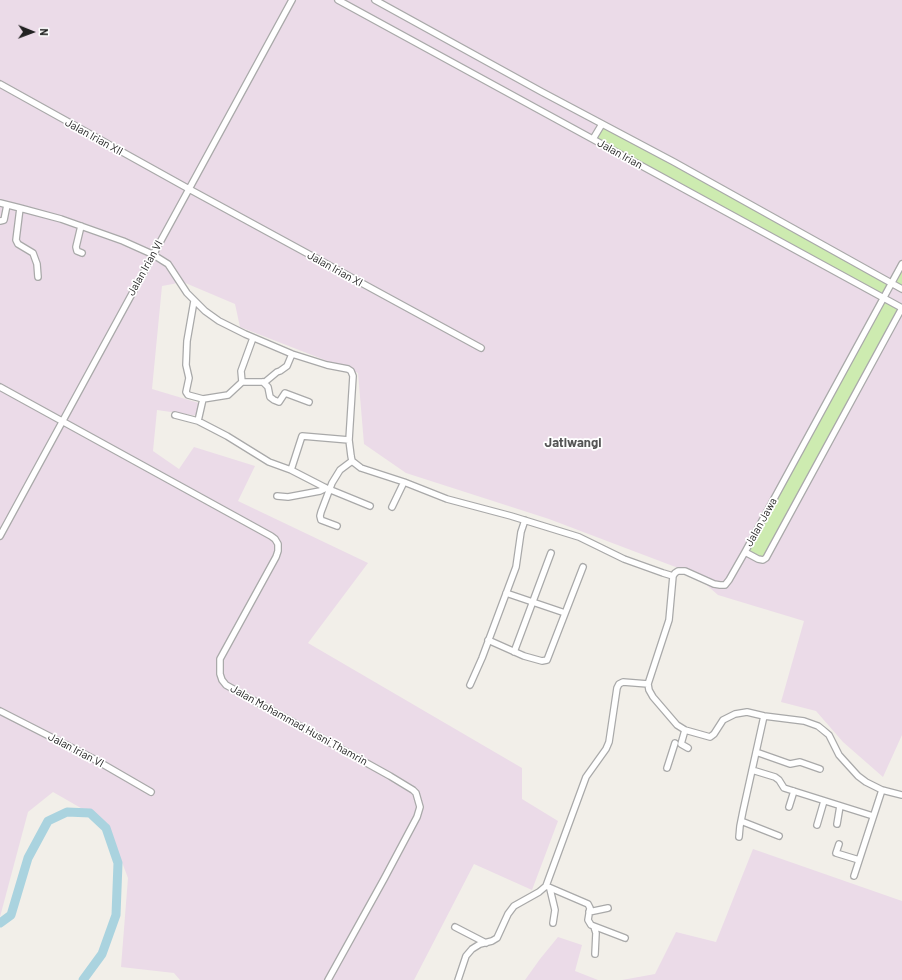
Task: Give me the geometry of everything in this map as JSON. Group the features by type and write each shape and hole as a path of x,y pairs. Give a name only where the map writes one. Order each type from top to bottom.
{"street":[{"name":"Jalan Irian VI","path":"0,536 61,421 292,0"},
{"name":"Jalan Irian","path":"338,0 902,308"},
{"name":"Jalan Irian","path":"375,0 542,92 681,166 902,289"},
{"name":"Jalan Irian XII","path":"0,84 189,189"},
{"path":"594,139 602,124"},
{"name":"Jalan Irian XI","path":"189,189 481,348"},
{"path":"0,204 20,208 81,226 123,241 152,254 168,264 194,301 219,321 253,338 292,354 327,365 342,367 351,371 353,376 349,440 352,462 361,468 404,482 447,499 525,520 579,537 624,559 674,576"},
{"path":"0,221 4,220 7,205"},
{"path":"20,208 16,242 33,253 37,264 38,278"},
{"path":"81,226 76,249 82,253"},
{"name":"Jalan Jawa","path":"902,264 745,552 758,559 763,560 766,558 902,308"},
{"path":"194,301 187,341 186,365 189,378 186,392 188,395 203,399 228,395 242,382 267,381 287,366 292,354"},
{"path":"242,382 241,371 253,338"},
{"path":"263,382 268,387 270,397 274,400 279,402 286,393 309,402"},
{"path":"0,387 61,421"},
{"path":"198,421 200,406 203,399"},
{"path":"175,415 198,421 227,436 259,457 291,470 328,489 370,506"},
{"name":"Jalan Mohammad Husni Thamrin","path":"61,421 275,539 278,544 276,557 220,659 220,674 222,680 226,685 413,790 419,799 420,807 417,817 328,980"},
{"path":"291,470 302,436 349,440"},
{"path":"337,526 321,520 321,512 328,489 340,470 352,462"},
{"path":"392,507 404,482"},
{"path":"277,496 288,497 328,489"},
{"path":"470,685 516,568 525,520"},
{"path":"745,552 725,585 714,584 685,571 678,571 675,573 669,620 648,684 649,690 653,697 677,725 686,730 710,737 714,734 723,720 735,714 747,712 764,716 804,721 818,726 829,736 839,754 858,776 882,790 902,795"},
{"path":"514,652 551,553"},
{"path":"488,640 514,652 542,662 547,660 583,567"},
{"path":"506,593 565,613"},
{"path":"553,923 555,908 548,887 586,777 606,749 609,742 617,688 619,684 623,682 648,684"},
{"name":"Jalan Irian VI","path":"0,711 94,759 150,792"},
{"path":"739,837 741,821 764,716"},
{"path":"667,768 676,743 686,730"},
{"path":"676,743 688,748"},
{"path":"756,752 790,764 800,762 820,769"},
{"path":"752,770 775,777 784,788 873,816"},
{"path":"854,876 882,790"},
{"path":"790,807 794,791"},
{"path":"817,825 824,801"},
{"path":"837,824 840,806"},
{"path":"741,821 779,836"},
{"path":"839,844 836,853 859,860"},
{"path":"548,887 588,904 590,906 588,923 594,927 624,938"},
{"path":"458,980 462,966 469,952 480,944 496,939 499,936 508,914 514,906 548,887"},
{"path":"590,912 608,908"},
{"path":"455,927 486,943"},
{"path":"594,927 596,933 595,954"}],"shaded area":[{"path":"0,0 902,0 902,735 883,777 843,742 816,711 781,702 804,621 718,595 694,574 549,519 406,473 364,444 358,373 240,327 235,304 183,282 162,286 152,389 202,404 199,416 157,410 153,451 179,469 194,447 255,466 238,501 368,563 308,643 522,768 522,799 558,821 532,890 474,864 414,980 180,980 174,973 121,967 128,878 107,823 53,792 28,812 0,917"},
{"path":"753,849 902,901 902,980 622,980 655,974 676,932 716,942"},
{"path":"558,937 582,945 575,971 598,980 525,980"}],"green space":[{"path":"602,124 891,283 902,264 902,289 892,283 884,298 593,139"},
{"path":"884,298 902,308 763,560 745,552"}],"waterway":[{"path":"0,923 11,915 28,858 48,821 67,812 90,813 106,828 118,863 116,915 102,954 83,980"}],"district":[{"name":"Jatiwangi","path":"573,443"}]}
